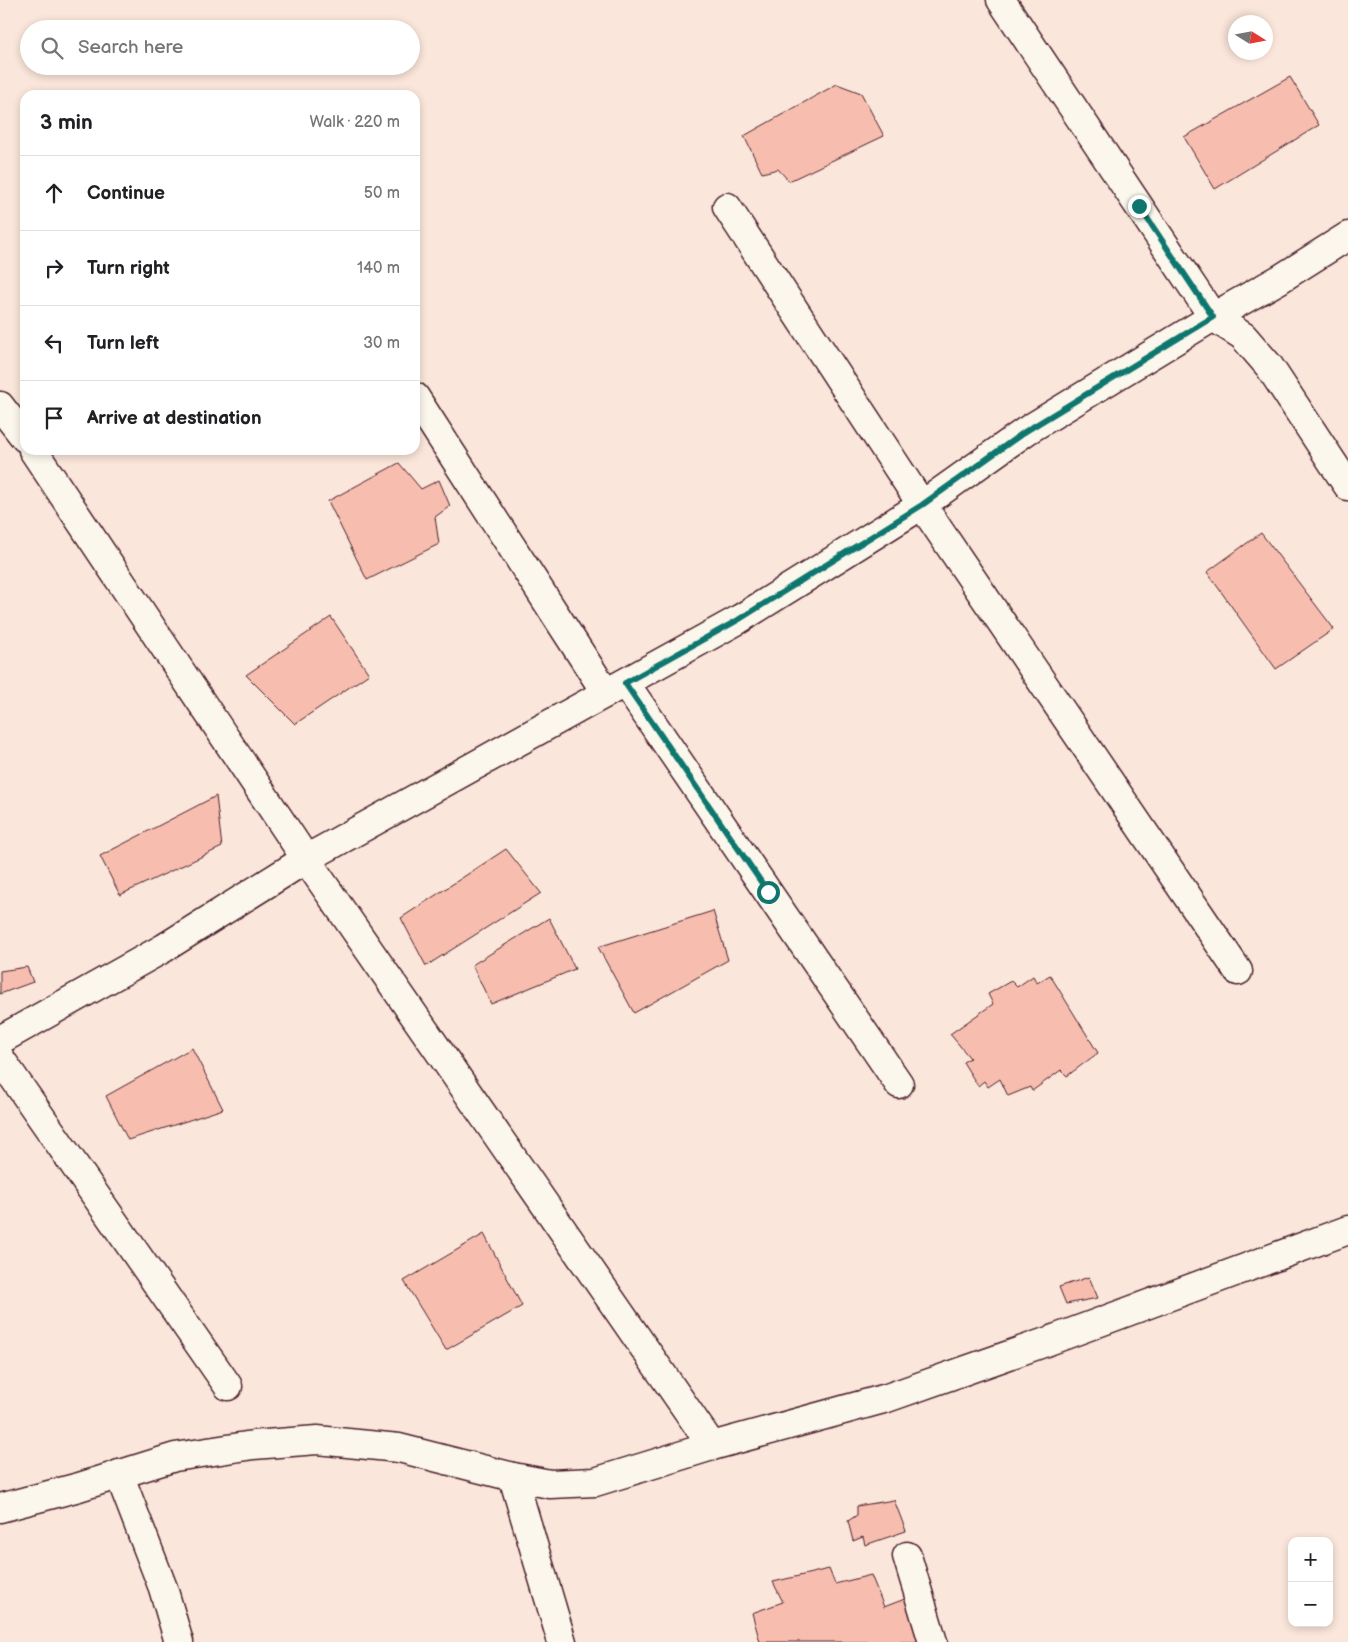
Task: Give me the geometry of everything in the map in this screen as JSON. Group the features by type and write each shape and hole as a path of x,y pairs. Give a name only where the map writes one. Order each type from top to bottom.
{"street":[{"path":"1001,0 1213,317 1243,336 1269,366 1348,486"},
{"path":"727,207 922,505 1238,971"},
{"path":"0,1040 164,948 306,859 738,620 922,505 1026,431 1213,317 1280,279 1348,236"},
{"path":"420,404 616,688 899,1084"},
{"path":"0,406 20,432"},
{"path":"36,455 306,859 712,1446"},
{"path":"0,1058 228,1386"},
{"path":"0,1508 79,1487 175,1456 254,1445 317,1440 399,1448 513,1477 550,1484 595,1482 712,1446 887,1398 1046,1342 1348,1230"},
{"path":"118,1474 163,1588 179,1642"},
{"path":"513,1477 562,1642"},
{"path":"907,1556 933,1642"}],"building":[{"path":"1290,77 1319,125 1215,189 1184,137"},
{"path":"837,84 861,93 884,136 789,181 778,169 762,173 744,136"},
{"path":"399,463 421,489 439,480 450,506 435,517 439,544 367,580 328,501"},
{"path":"1261,533 1334,629 1276,669 1207,572"},
{"path":"331,617 369,674 295,724 246,675"},
{"path":"216,796 222,847 120,895 100,856"},
{"path":"506,849 541,893 426,966 401,918"},
{"path":"713,911 728,960 634,1013 598,947"},
{"path":"549,918 575,969 491,1004 472,965"},
{"path":"27,967 33,982 0,994 0,971"},
{"path":"1050,975 1098,1053 1067,1076 1061,1070 1032,1091 1030,1087 1008,1096 1000,1079 988,1087 984,1081 978,1086 963,1062 970,1058 950,1034 993,1004 988,994 1011,981 1017,987 1033,976 1037,983"},
{"path":"192,1048 223,1109 128,1140 106,1096"},
{"path":"484,1234 522,1306 446,1350 404,1281"},
{"path":"1089,1277 1098,1298 1066,1304 1059,1287"},
{"path":"894,1500 906,1531 865,1545 863,1537 853,1541 848,1521 857,1515 857,1506"},
{"path":"829,1569 835,1584 871,1575 884,1607 910,1597 927,1642 760,1642 752,1613 783,1602 773,1582"}],"route":[{"path":"768,892 625,683 738,620 922,505 1026,431 1213,317 1139,206"}]}
